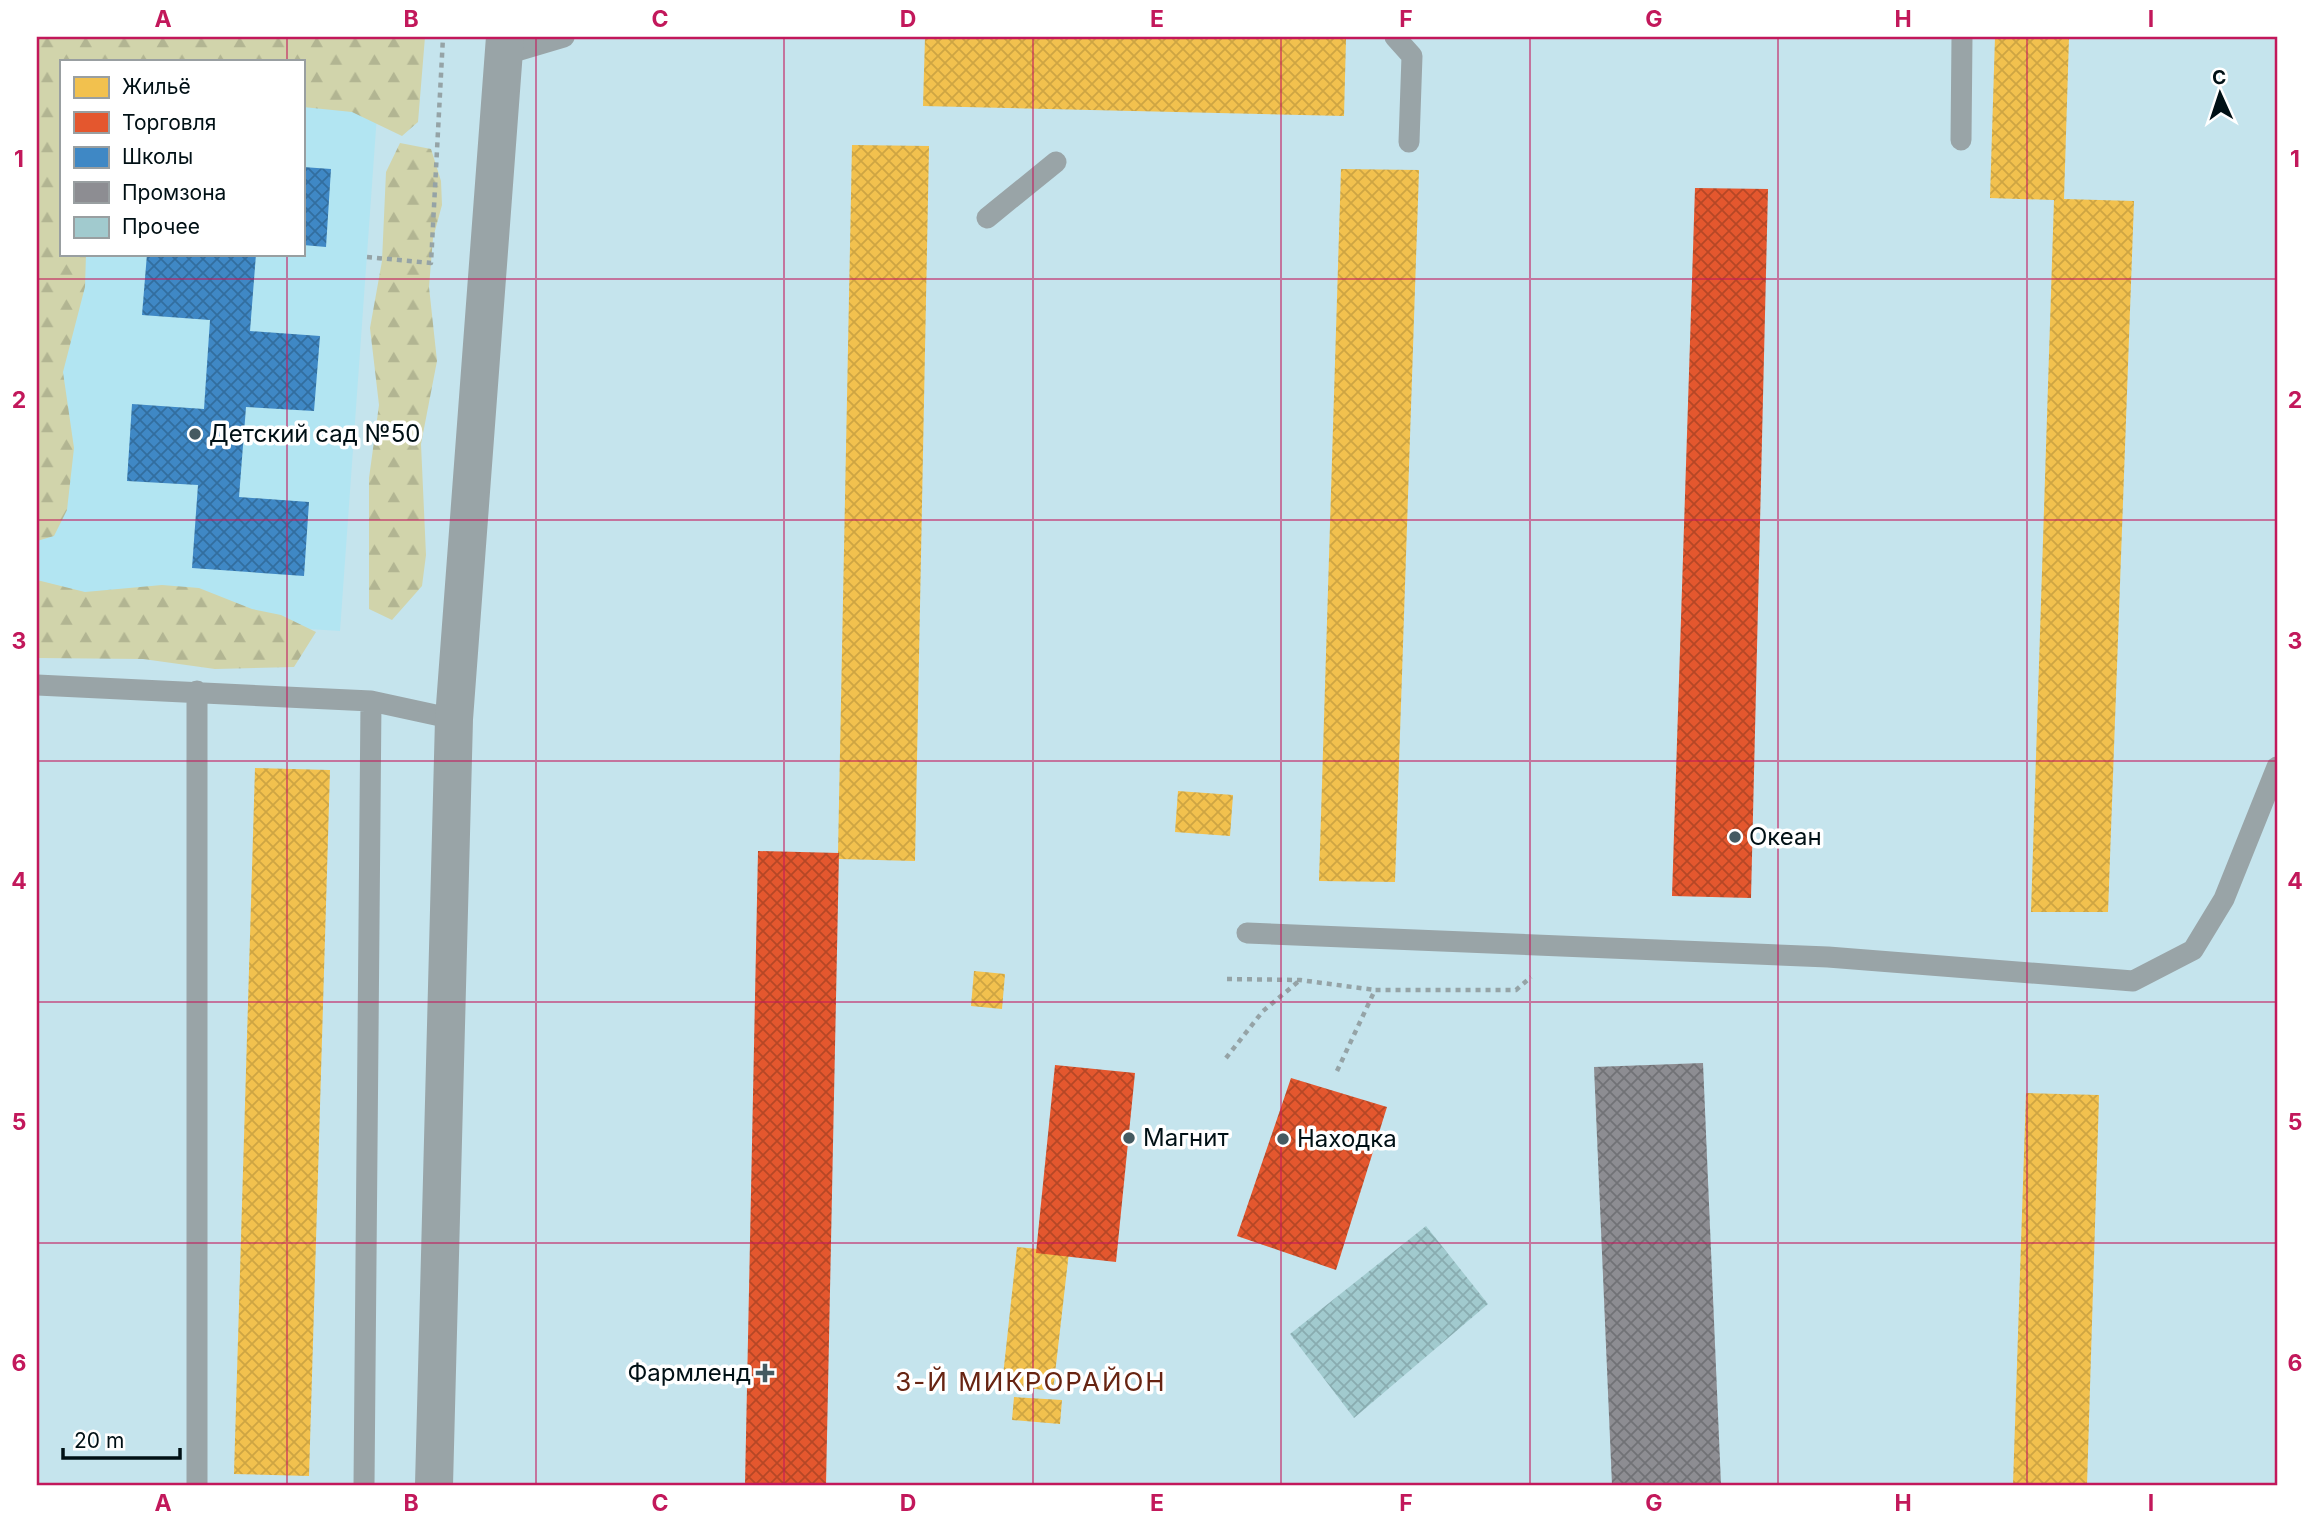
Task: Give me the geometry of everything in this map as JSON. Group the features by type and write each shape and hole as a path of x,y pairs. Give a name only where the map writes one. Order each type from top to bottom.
{"street":[{"path":"434,1485 454,719 504,46"}],"lane":[{"path":"504,46 564,37"},
{"path":"1395,37 1412,56 1409,142"},
{"path":"1961,140 1962,37"},
{"path":"987,218 1056,162"},
{"path":"37,685 371,701 454,719"},
{"path":"197,691 197,1485"},
{"path":"364,1485 371,701"},
{"path":"1247,933 1828,957 2133,982 2193,950 2224,898 2277,767"}],"path":[{"path":"367,257 431,263 443,37"},
{"path":"1227,979 1300,980 1376,990 1516,990 1537,971 1546,945"},
{"path":"1226,1058 1264,1011 1300,980"},
{"path":"1337,1071 1376,990"}],"shaded area":[{"name":"Детский сад №50","path":"37,37 381,59 340,631 37,612"}],"green space":[{"path":"37,37 425,37 418,122 402,136 352,112 304,107 304,60 60,60 60,256 86,256 85,287 63,372 74,448 67,510 54,536 37,541"},
{"path":"400,143 431,149 441,181 442,205 433,238 429,287 437,361 421,444 426,555 422,586 392,620 369,609 369,478 379,405 370,328 382,261 386,172"},
{"path":"37,580 85,592 162,585 199,588 252,609 281,615 316,632 294,667 215,669 143,659 37,658"}],"building: Жильё":[{"path":"925,37 1346,39 1344,116 923,106"},
{"path":"1995,37 2069,37 2064,199 2134,201 2108,912 2031,912 2054,200 1990,198"},
{"path":"852,145 929,146 915,861 839,859 838,853"},
{"path":"1341,169 1419,170 1395,882 1319,881"},
{"path":"255,768 330,770 309,1476 234,1474"},
{"path":"1178,791 1233,795 1230,836 1175,832"},
{"path":"974,971 1005,974 1002,1009 971,1006"},
{"path":"2026,1093 2099,1095 2087,1485 2013,1485"},
{"path":"1017,1247 1069,1252 1053,1391 1002,1385"},
{"path":"1014,1397 1062,1400 1060,1424 1012,1420"}],"building: Торговля":[{"path":"1695,188 1768,189 1751,898 1672,896"},
{"path":"758,851 839,853 826,1485 745,1485"},
{"path":"1055,1065 1135,1073 1116,1262 1036,1253"},
{"path":"1291,1078 1387,1107 1336,1270 1237,1236"}],"building: Школы":[{"path":"304,167 331,169 326,247 304,245"},
{"path":"147,256 256,256 250,331 320,336 314,411 246,407 239,497 309,502 304,576 192,568 198,485 127,481 132,404 204,409 210,320 142,315"}],"building: Промзона":[{"path":"1703,1063 1721,1485 1612,1485 1594,1067"}],"building: Прочее":[{"path":"1426,1226 1488,1304 1354,1418 1290,1334"}],"place":[{"name":"Детский сад №50","path":"195,434"},
{"name":"Океан","path":"1735,837"},
{"name":"Магнит","path":"1129,1138"},
{"name":"Находка","path":"1283,1139"},
{"name":"Фармленд","path":"765,1373"}],"district":[{"name":"3-Й МИКРОРАЙОН","path":"1031,1382"}]}
